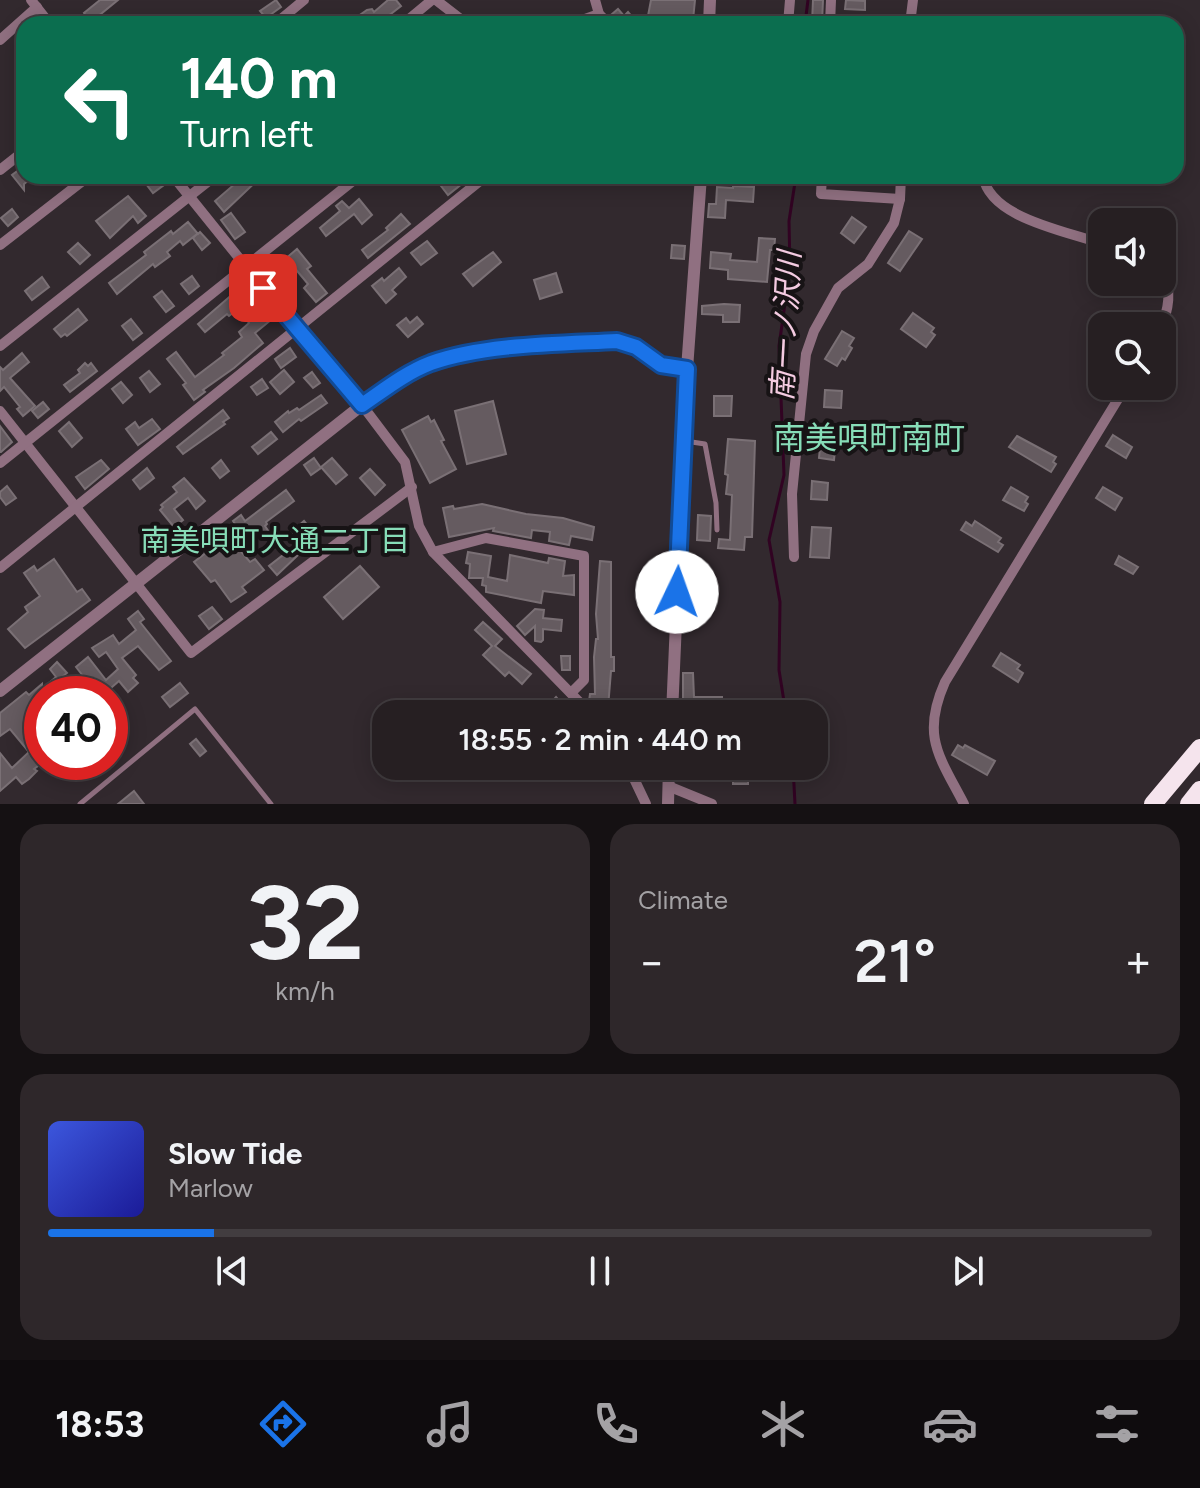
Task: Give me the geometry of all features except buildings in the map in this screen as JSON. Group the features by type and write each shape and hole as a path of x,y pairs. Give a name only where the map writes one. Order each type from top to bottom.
{"highway":[{"path":"1153,804 1200,748"},
{"path":"1189,804 1200,790"}],"street":[{"path":"285,16 304,0"},
{"path":"413,16 434,0 456,16"},
{"path":"593,16 599,14 595,0"},
{"path":"0,40 16,23"},
{"path":"0,170 16,157"},
{"path":"0,245 79,184"},
{"path":"179,184 362,405 405,462 419,526 433,552 578,700"},
{"path":"0,346 205,184"},
{"path":"0,463 349,184"},
{"path":"0,568 476,184"},
{"path":"673,700 687,369 700,184"},
{"path":"822,184 821,194 900,199"},
{"path":"794,557 792,494 806,354 814,331 838,288 868,264 894,223 901,184"},
{"path":"984,184 1011,211 1088,239"},
{"path":"0,691 362,405 402,377 429,364 464,353 617,341 636,347 661,365 687,369"},
{"path":"964,804 933,740 936,704 961,655 1117,400"},
{"path":"0,411 191,653 412,487"},
{"path":"433,552 486,538 584,556 584,680 571,693"},
{"path":"635,780 646,804"},
{"path":"668,780 668,804"},
{"path":"668,786 712,804"}],"lane":[{"path":"684,440 705,444 716,503 717,530"},
{"path":"80,804 195,709 271,804"}],"waterway":[{"name":"南一ノ沢川","path":"806,16 808,0"},
{"name":"南一ノ沢川","path":"784,700 779,670 780,602 769,540 784,475 779,346 790,268 789,221 795,184"},
{"name":"南一ノ沢川","path":"794,780 795,804"}],"district":[{"name":"南美唄町南町","path":"869,438"},
{"name":"南美唄町大通二丁目","path":"275,541"}],"route":[{"path":"263,288 362,405 402,377 464,353 617,341 636,347 661,365 687,369 677,592"}]}
